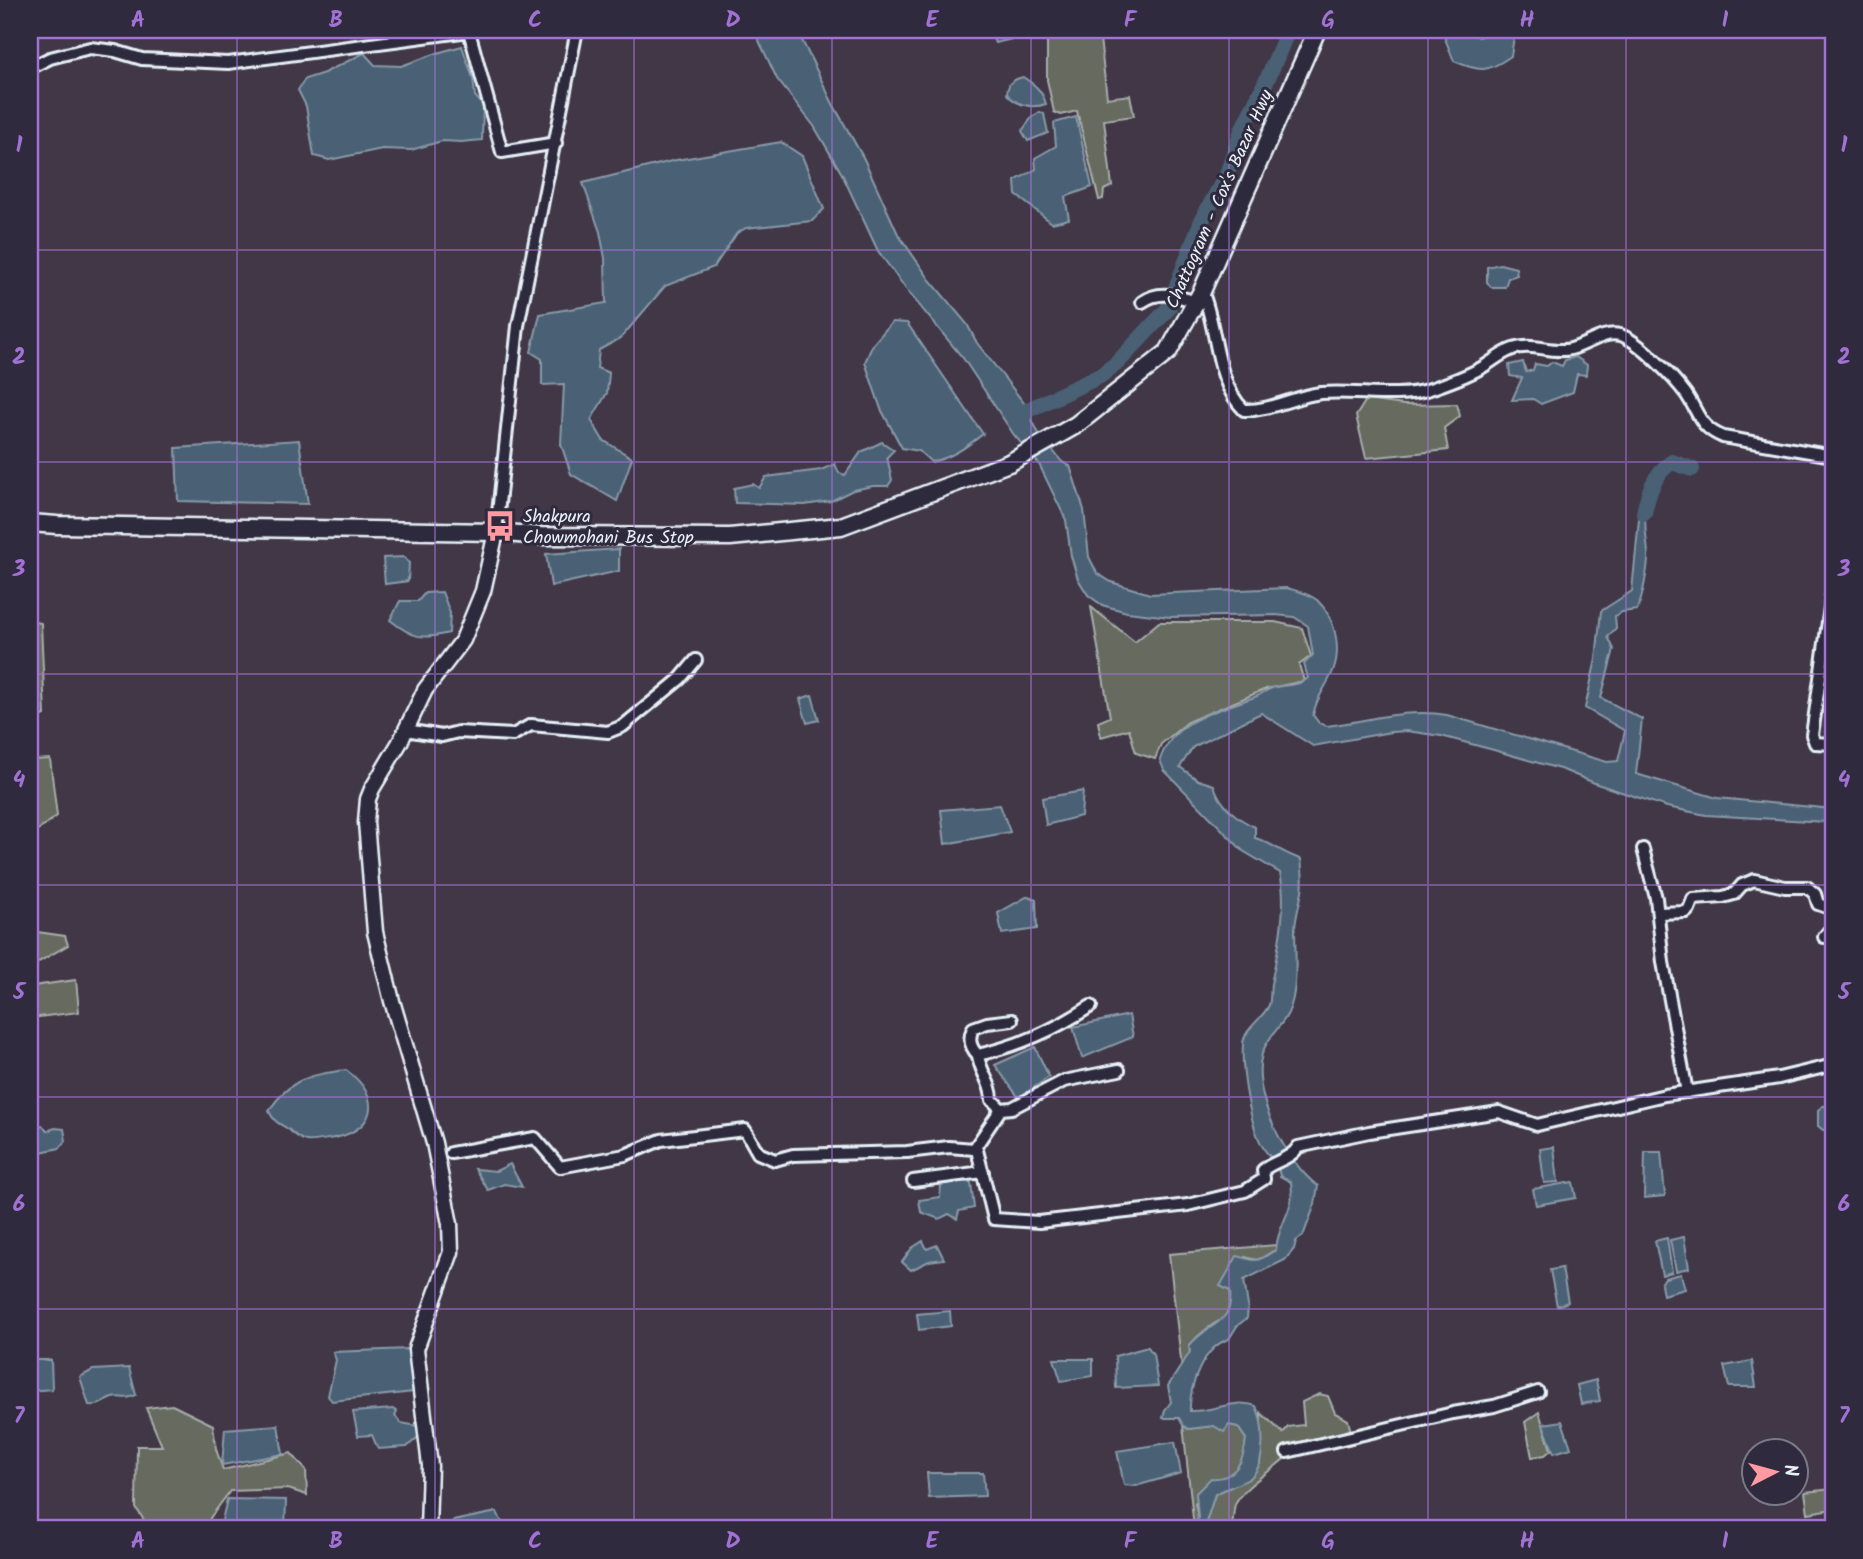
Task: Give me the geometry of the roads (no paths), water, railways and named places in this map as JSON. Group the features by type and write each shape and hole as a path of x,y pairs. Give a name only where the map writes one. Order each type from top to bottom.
{"highway":[{"name":"Chattogram - Cox's Bazar Hwy","path":"30,523 496,532 540,536 730,537 841,526 1009,463 1076,425 1168,352 1317,30"}],"main road":[{"path":"428,1529 430,1466 416,1349 451,1252 450,1224 435,1143 396,1014 375,932 366,822 368,799 372,789 406,730 425,690 463,640 483,591 496,532"}],"street":[{"path":"496,532 518,326 577,30"},
{"path":"30,68 50,58 90,48 115,51 142,60 228,64 469,31 502,152 555,143"},
{"path":"1142,302 1152,295 1194,297 1211,312 1225,380 1244,410 1260,409 1321,393 1424,391 1476,371 1501,354 1516,348 1566,351 1594,341 1605,333 1618,334 1633,340 1685,394 1703,425 1714,433 1833,456"},
{"path":"1833,586 1812,735 1815,743 1833,744"},
{"path":"406,730 442,736 458,732 513,735 531,725 608,732 623,726 680,679 696,660"},
{"path":"1643,849 1656,898 1663,962 1687,1092"},
{"path":"1658,913 1686,912 1693,899 1734,894 1742,885 1754,880 1785,887 1807,887 1815,894 1818,904 1832,909 1833,926 1824,937"},
{"path":"978,1055 1023,1043 1068,1021 1091,1006"},
{"path":"1001,1109 992,1100 992,1089 979,1068 978,1055 972,1048 969,1036 973,1028 1012,1020"},
{"path":"451,1153 536,1138 560,1167 625,1156 660,1140 745,1130 758,1153 775,1160 793,1155 906,1152 949,1147 974,1149 977,1150 995,1219 1039,1222 1188,1205 1245,1191 1264,1179 1263,1171 1272,1163 1294,1154 1298,1147 1369,1132 1499,1112 1536,1125 1665,1095 1779,1078 1833,1065"},
{"path":"1001,1109 1012,1108 1064,1081 1119,1070"},
{"path":"974,1149 1001,1109"},
{"path":"913,1181 983,1172"},
{"path":"1286,1452 1444,1415 1501,1405 1538,1392"}],"water":[{"path":"754,30 797,30 833,104 864,159 898,234 1024,403 1038,432 1062,462 1070,466 1084,510 1089,557 1097,573 1111,582 1150,594 1287,588 1314,598 1328,615 1337,643 1333,671 1313,715 1319,723 1327,726 1402,714 1432,713 1447,715 1607,762 1618,761 1625,731 1585,708 1596,659 1601,611 1632,591 1644,491 1654,493 1645,521 1648,560 1641,600 1637,610 1615,616 1616,628 1608,637 1614,649 1601,698 1642,719 1636,774 1717,798 1833,809 1833,824 1706,815 1667,807 1563,770 1441,736 1407,731 1391,732 1313,746 1261,713 1193,747 1180,767 1198,780 1214,785 1230,810 1255,827 1255,838 1301,859 1303,883 1295,928 1294,994 1288,1013 1265,1047 1260,1070 1266,1107 1283,1145 1294,1162 1318,1186 1315,1204 1303,1236 1296,1241 1294,1249 1285,1260 1244,1280 1247,1318 1237,1326 1229,1339 1212,1350 1195,1379 1190,1411 1232,1404 1256,1406 1262,1433 1261,1454 1255,1472 1247,1480 1215,1494 1206,1522 1207,1529 1194,1529 1198,1518 1196,1493 1211,1478 1220,1478 1233,1472 1241,1461 1246,1439 1238,1427 1229,1425 1224,1432 1214,1426 1188,1429 1179,1418 1163,1418 1171,1402 1168,1386 1190,1352 1189,1346 1228,1311 1230,1291 1220,1286 1237,1256 1257,1260 1276,1250 1279,1232 1291,1201 1291,1182 1280,1176 1255,1127 1245,1083 1243,1056 1246,1034 1270,1003 1283,899 1280,873 1243,851 1164,770 1160,760 1166,746 1187,725 1272,688 1296,684 1308,678 1304,664 1313,655 1308,626 1294,617 1276,615 1170,617 1127,612 1102,605 1088,595 1078,579 1071,556 1066,520 1039,464 1014,435 963,358 878,251 842,174 814,126 777,79"},
{"path":"989,30 1046,30 1046,31 995,43"},
{"path":"1467,30 1479,37 1492,30 1515,30 1511,56 1489,68 1477,69 1463,65 1454,61 1442,31"},
{"path":"462,46 473,78 475,96 483,105 482,140 442,141 411,150 382,149 329,160 314,156 306,106 298,90 305,79 324,73 364,53 375,65 401,66"},
{"path":"1023,77 1037,88 1046,104 1025,105 1007,94 1011,82"},
{"path":"1040,112 1044,114 1048,133 1028,141 1022,131 1032,117"},
{"path":"1076,117 1092,187 1065,197 1069,219 1052,223 1016,195 1015,181 1036,169 1035,158 1056,146 1054,123"},
{"path":"781,142 802,156 824,209 812,221 746,228 737,233 714,267 665,286 621,338 599,350 597,368 609,373 607,393 591,420 603,440 632,458 617,501 571,474 561,444 564,384 542,385 542,359 531,352 540,314 606,303 605,258 600,232 583,183 676,160"},
{"path":"1500,264 1516,268 1517,275 1508,278 1505,287 1491,287 1487,282 1487,267"},
{"path":"892,322 907,323 983,434 946,458 931,462 919,451 902,448 881,409 865,362 873,344"},
{"path":"1576,357 1587,365 1586,375 1577,374 1573,392 1541,404 1533,399 1512,400 1522,378 1510,376 1509,365 1523,362 1526,372 1533,370 1535,364 1547,366 1552,362 1562,366 1565,360"},
{"path":"299,440 308,504 178,501 176,448"},
{"path":"882,442 894,450 887,457 892,480 888,486 853,490 831,501 805,505 735,503 734,488 753,484 759,488 766,477 821,470 835,464 839,473 845,475 861,452"},
{"path":"619,549 619,571 551,586 546,554"},
{"path":"404,557 409,563 408,581 385,584 383,558"},
{"path":"442,592 450,613 449,633 418,636 405,631 390,620 400,601 418,601 425,593"},
{"path":"812,695 819,720 807,723 800,699"},
{"path":"1083,791 1081,816 1046,825 1042,798"},
{"path":"1000,805 1010,832 945,844 941,810"},
{"path":"1028,896 1036,899 1037,929 1002,934 998,913"},
{"path":"1129,1015 1133,1037 1082,1058 1073,1027"},
{"path":"1035,1047 1049,1077 1019,1098 995,1065"},
{"path":"346,1070 366,1092 370,1103 365,1122 356,1130 344,1135 306,1141 271,1115 269,1111 277,1100 293,1085 311,1076"},
{"path":"1833,1105 1833,1130 1823,1130 1818,1126 1818,1110 1823,1106"},
{"path":"42,1125 47,1131 64,1129 66,1141 60,1148 30,1154 30,1128"},
{"path":"1554,1147 1558,1182 1544,1183 1540,1149"},
{"path":"1645,1152 1661,1152 1665,1196 1644,1198"},
{"path":"510,1164 522,1187 504,1184 488,1190 475,1169 496,1171"},
{"path":"962,1181 971,1183 974,1208 959,1211 957,1219 949,1214 939,1219 921,1212 919,1200 940,1197 941,1185"},
{"path":"1573,1182 1576,1198 1536,1205 1533,1189"},
{"path":"1684,1237 1689,1268 1676,1271 1670,1240"},
{"path":"1667,1238 1672,1272 1662,1275 1655,1241"},
{"path":"923,1241 927,1249 937,1245 944,1259 929,1261 911,1270 902,1262 912,1248"},
{"path":"1562,1268 1568,1302 1557,1306 1550,1270"},
{"path":"1681,1274 1685,1289 1663,1295 1661,1284 1665,1278"},
{"path":"950,1311 951,1326 919,1330 917,1314"},
{"path":"1148,1347 1153,1354 1158,1386 1116,1388 1115,1356"},
{"path":"408,1349 413,1392 332,1401 328,1396 336,1360 333,1352"},
{"path":"1054,1359 1093,1359 1093,1376 1061,1381"},
{"path":"30,1360 51,1360 52,1389 30,1391"},
{"path":"1752,1361 1756,1387 1729,1387 1724,1366"},
{"path":"129,1368 136,1395 130,1398 115,1397 89,1405 80,1377 93,1370"},
{"path":"1596,1380 1600,1401 1581,1404 1577,1385"},
{"path":"393,1409 401,1423 418,1426 418,1437 407,1447 378,1449 372,1435 358,1436 353,1412"},
{"path":"1562,1421 1571,1448 1554,1453 1543,1424"},
{"path":"278,1425 283,1454 222,1465 225,1429"},
{"path":"1175,1442 1181,1473 1136,1486 1124,1485 1117,1451"},
{"path":"927,1473 983,1473 985,1496 929,1498"},
{"path":"227,1499 286,1500 285,1529 220,1529"},
{"path":"497,1512 505,1529 448,1529 453,1521"}],"waterway":[{"path":"1023,415 1028,410 1100,376 1117,363 1168,309 1202,220 1227,174 1242,130 1288,30"},
{"path":"1644,513 1653,485 1666,467 1672,462 1692,469"}],"place":[{"name":"Shakpura Chowmohani Bus Stop","path":"500,526"}]}
